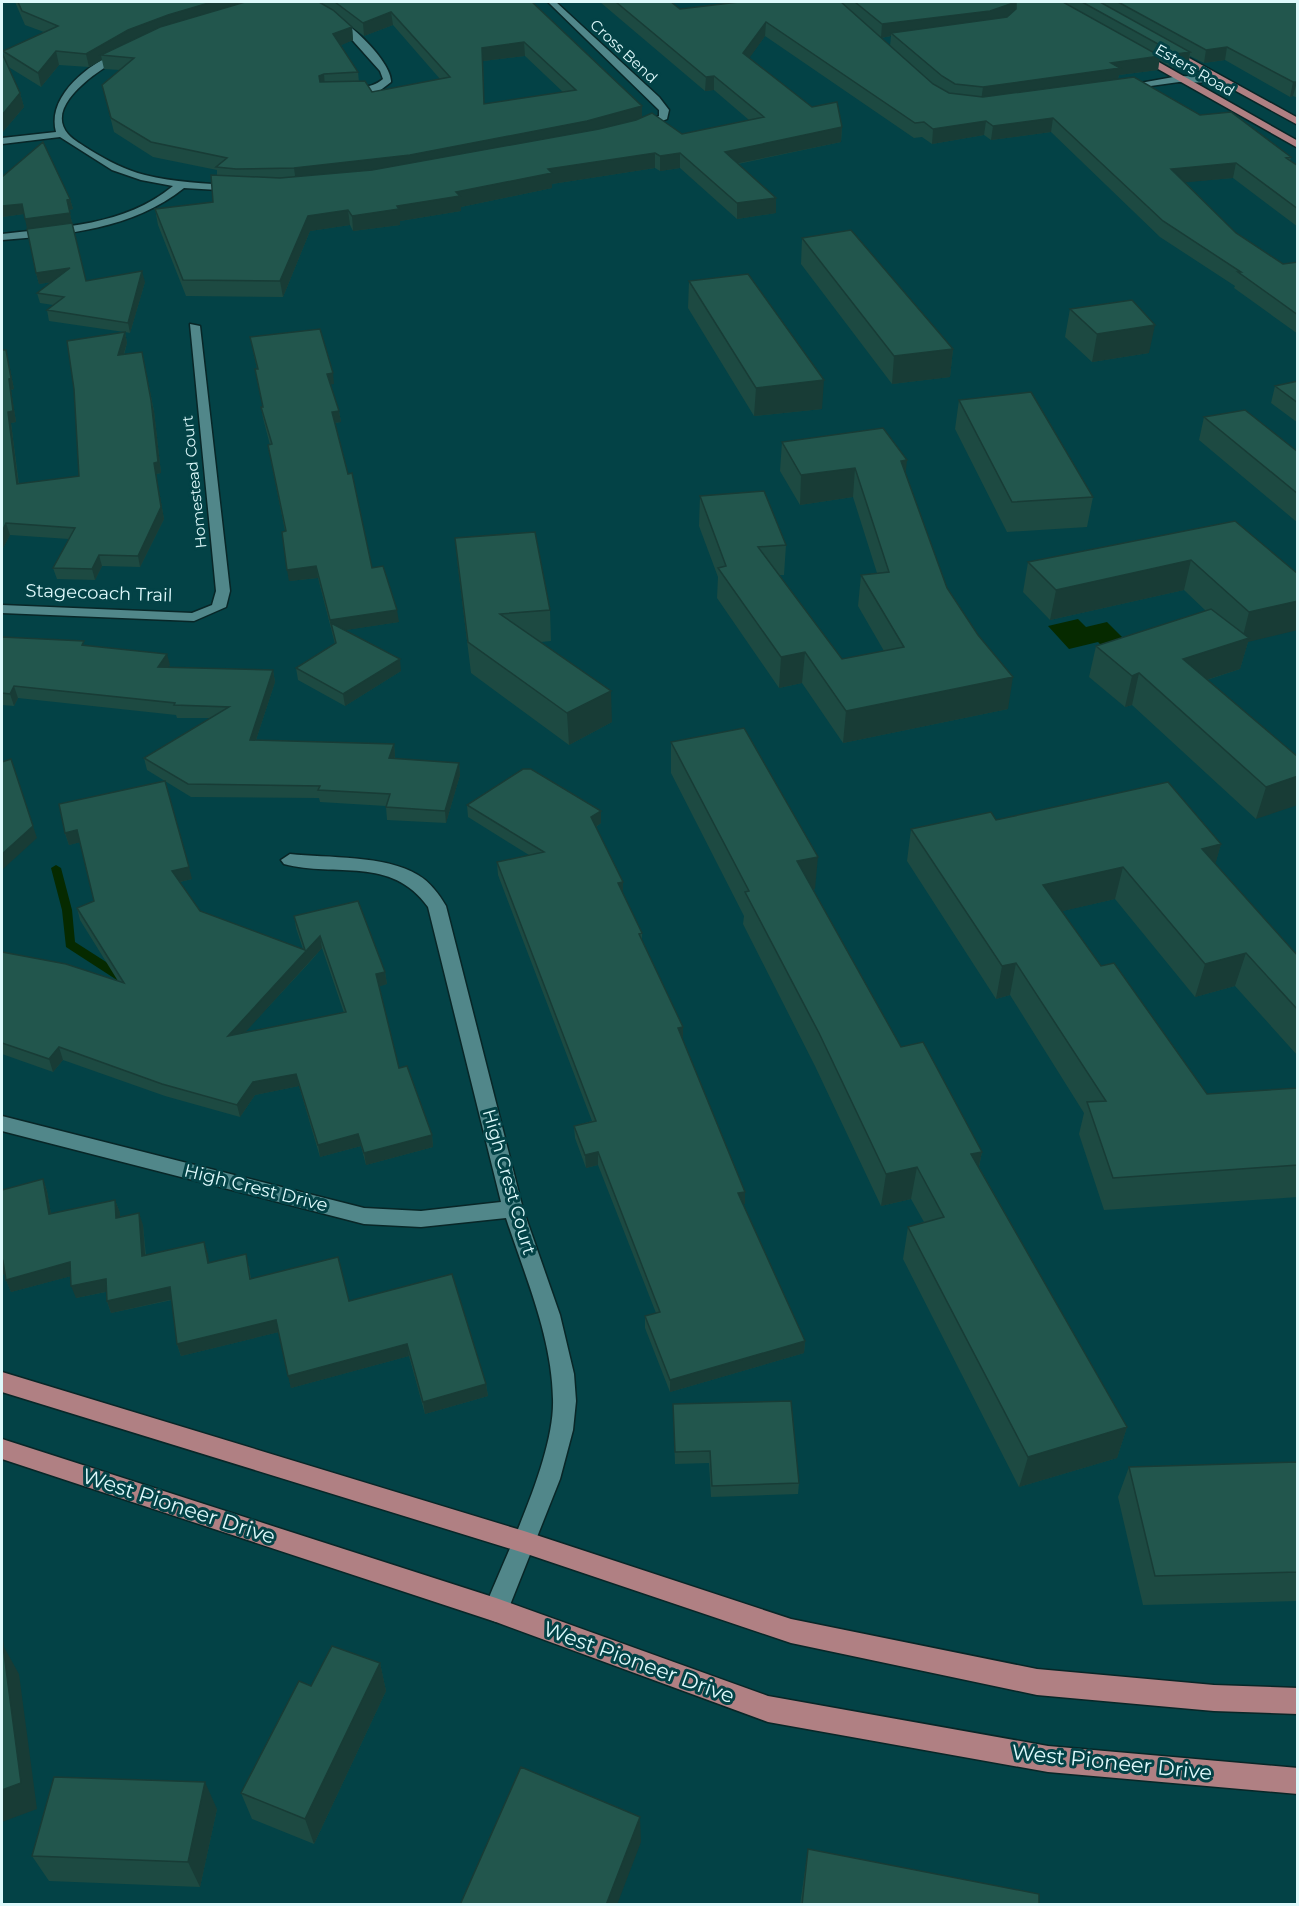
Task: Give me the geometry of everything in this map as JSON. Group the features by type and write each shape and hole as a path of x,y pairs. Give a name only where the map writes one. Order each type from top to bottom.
{"main road":[{"name":"Esters Road","path":"1164,47 1298,122"},
{"name":"Esters Road","path":"1130,49 1298,145"},
{"path":"2,1382 524,1542 790,1631 1037,1682 1215,1698 1298,1701"},
{"name":"West Pioneer Drive","path":"2,1449 496,1610 768,1709 1048,1759 1298,1781"}],"street":[{"path":"308,2 325,8 340,19 384,70 388,80 375,90 338,93"},
{"name":"Cross Bend","path":"552,2 656,99 664,110 664,117 633,130"},
{"path":"136,47 113,58 73,87 59,110 57,119 62,134 111,167 144,178 182,184 244,188"},
{"path":"1179,79 1205,70"},
{"path":"1116,87 1179,79 1221,80"},
{"path":"2,141 62,134"},
{"path":"2,237 84,226 125,217 159,202 182,184"},
{"name":"Homestead Court","path":"194,326 223,591 219,607 195,616"},
{"name":"Stagecoach Trail","path":"2,609 195,616"},
{"name":"High Crest Court","path":"290,860 380,870 407,876 423,887 437,906 513,1209 549,1315 563,1374 565,1401 562,1430 548,1479 496,1610"},
{"name":"High Crest Drive","path":"2,1124 364,1216 399,1221 438,1220 513,1209"}],"shaded area":[{"path":"1078,619 1086,627 1107,622 1129,644 1105,649 1098,642 1069,649 1048,626"}],"building":[{"path":"18,2 212,2 128,30 86,54 56,51 38,73 3,51 58,26 22,11"},
{"path":"245,2 319,2 333,10 352,27 333,34 358,72 324,74 319,76 320,82 365,81 372,92 450,77 391,12 363,23 335,2 532,2 642,106 587,121 410,155 294,168 216,167 227,158 151,142 111,118 102,85 134,58 101,55 160,27","holes":["524,42 576,90 484,104 482,48"]},
{"path":"616,2 671,2 680,9 739,2 841,2 933,84 949,93 983,97 1134,77 1200,115 1231,112 1291,157 1286,158 1298,166 1298,209 1236,163 1171,169 1236,233 1283,264 1298,262 1298,315 1238,272 1241,272 1163,221 1053,118 993,126 986,121 933,129 924,122 915,123 766,22 743,53 812,107 837,102 842,127 725,152 776,198 737,203 680,153 660,156 655,153 548,169 552,173 456,192 460,196 397,206 399,209 352,216 348,210 308,216 280,281 183,280 155,209 213,202 211,175 280,178 372,170 599,129 636,120 652,113 682,134 764,117 714,76 706,77"},
{"path":"855,2 1016,2 990,11 882,24"},
{"path":"1016,2 1063,2 1160,56 1111,63 1120,68 983,87 955,84 942,76 891,33 1007,17 1016,9"},
{"path":"1082,2 1100,2 1190,52 1176,54"},
{"path":"1118,2 1298,2 1298,82 1293,82 1227,47 1206,50"},
{"path":"2,53 20,93 2,115"},
{"path":"43,142 70,199 67,200 70,213 25,219 22,204 2,206 2,177"},
{"path":"72,223 86,281 142,271 128,323 47,310 64,297 37,293 70,268 36,273 27,229"},
{"path":"851,230 953,349 894,356 802,238"},
{"path":"748,274 824,380 756,388 689,281"},
{"path":"1132,300 1155,325 1097,334 1070,309"},
{"path":"320,329 333,373 327,374 339,411 332,412 348,474 352,473 372,568 383,566 397,610 330,620 316,566 287,570 282,532 286,531 268,445 272,444 261,407 263,407 255,369 258,369 250,337"},
{"path":"125,332 118,355 142,352 151,400 158,462 154,463 161,507 138,556 99,555 92,569 53,568 75,528 6,523 2,532 2,350 6,350 11,378 9,379 13,411 8,412 17,484 79,476 74,389 67,341"},
{"path":"1298,381 1298,403 1275,386"},
{"path":"1031,392 1093,497 1012,502 959,400"},
{"path":"1245,410 1298,452 1298,494 1204,417"},
{"path":"883,428 907,460 901,461 947,588 978,635 1013,677 846,711 805,652 781,657 718,568 726,566 700,496 764,491 786,545 758,547 842,659 904,647 861,575 889,572 855,468 801,475 782,442"},
{"path":"1235,521 1298,574 1298,601 1249,612 1191,560 1056,590 1028,562"},
{"path":"535,532 550,610 500,614 611,691 567,713 468,642 455,538"},
{"path":"1211,609 1249,638 1183,659 1298,757 1298,776 1266,787 1139,673 1132,676 1096,646"},
{"path":"331,623 400,659 343,694 296,668 336,643"},
{"path":"2,637 84,641 82,645 167,654 158,667 273,670 250,740 394,744 389,758 459,763 445,811 386,807 390,794 318,790 320,786 188,784 144,758 229,707 174,705 175,703 14,686 10,694 2,693"},
{"path":"744,728 818,857 797,861 901,1047 923,1042 982,1152 971,1154 1127,1427 1028,1457 908,1227 944,1217 917,1167 886,1174 819,1033 745,892 749,891 671,742"},
{"path":"11,759 33,826 2,854 2,762"},
{"path":"523,769 531,769 601,811 591,817 623,882 618,883 642,933 639,934 683,1027 678,1028 745,1192 738,1193 805,1341 670,1380 645,1316 660,1312 598,1152 585,1155 574,1126 596,1121 497,862 544,852 467,805"},
{"path":"165,781 189,867 172,871 200,911 305,950 294,916 358,901 385,972 376,974 399,1068 407,1066 432,1135 364,1153 358,1134 318,1145 296,1074 253,1082 237,1105 162,1084 59,1047 49,1059 2,1043 2,952 66,964 124,983 77,908 94,901 77,830 65,833 59,804","holes":["320,936 346,1012 228,1036"]},
{"path":"1168,782 1221,844 1202,849 1298,956 1298,1010 1246,953 1205,964 1123,867 1043,885 1101,966 1114,963 1207,1094 1298,1088 1298,1165 1113,1178 1087,1102 1106,1101 1016,963 1002,966 911,829 991,812 996,820"},
{"path":"43,1179 49,1214 115,1200 116,1218 139,1213 142,1256 204,1242 208,1263 246,1254 250,1279 338,1257 349,1301 452,1274 486,1384 423,1402 407,1344 288,1376 276,1320 177,1344 170,1287 107,1301 106,1279 71,1286 70,1262 6,1280 2,1262 2,1190"},
{"path":"791,1401 799,1483 712,1486 710,1451 675,1452 673,1404"},
{"path":"1298,1462 1298,1572 1155,1576 1129,1467"},
{"path":"2,1646 21,1783 2,1790"},
{"path":"332,1646 380,1663 305,1819 241,1793 299,1681 311,1686"},
{"path":"521,1767 640,1817 606,1905 460,1905"},
{"path":"54,1777 205,1782 188,1862 32,1856"},
{"path":"808,1849 1039,1894 1039,1905 802,1905"}],"waterway":[{"path":"56,868 67,910 70,944 124,979"}]}
